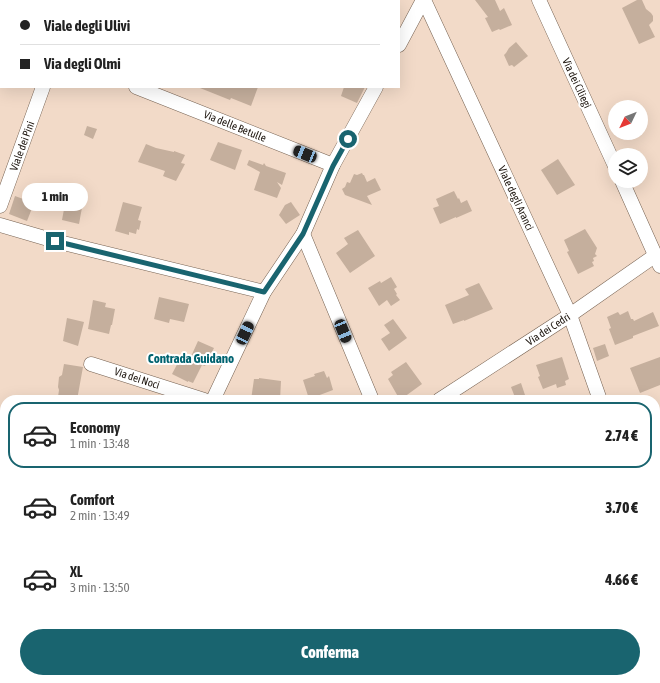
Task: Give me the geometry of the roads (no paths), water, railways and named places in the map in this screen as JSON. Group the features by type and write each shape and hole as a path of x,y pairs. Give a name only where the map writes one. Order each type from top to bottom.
{"street":[{"path":"400,43 424,0"},
{"name":"Viale degli Aranci","path":"424,0 570,315 598,395"},
{"name":"Via dei Ciliegi","path":"539,0 608,151"},
{"name":"Viale dei Pini","path":"0,206 43,88"},
{"name":"Via delle Betulle","path":"138,88 333,166"},
{"path":"216,395 264,292 303,234 333,166 375,88"},
{"path":"625,188 658,261"},
{"path":"0,226 62,243 264,292"},
{"path":"303,234 370,395"},
{"name":"Via dei Cedri","path":"447,395 570,315 658,261"},
{"name":"Via dei Noci","path":"91,364 188,395"}],"district":[{"name":"Contrada Guidano","path":"191,358"}]}
